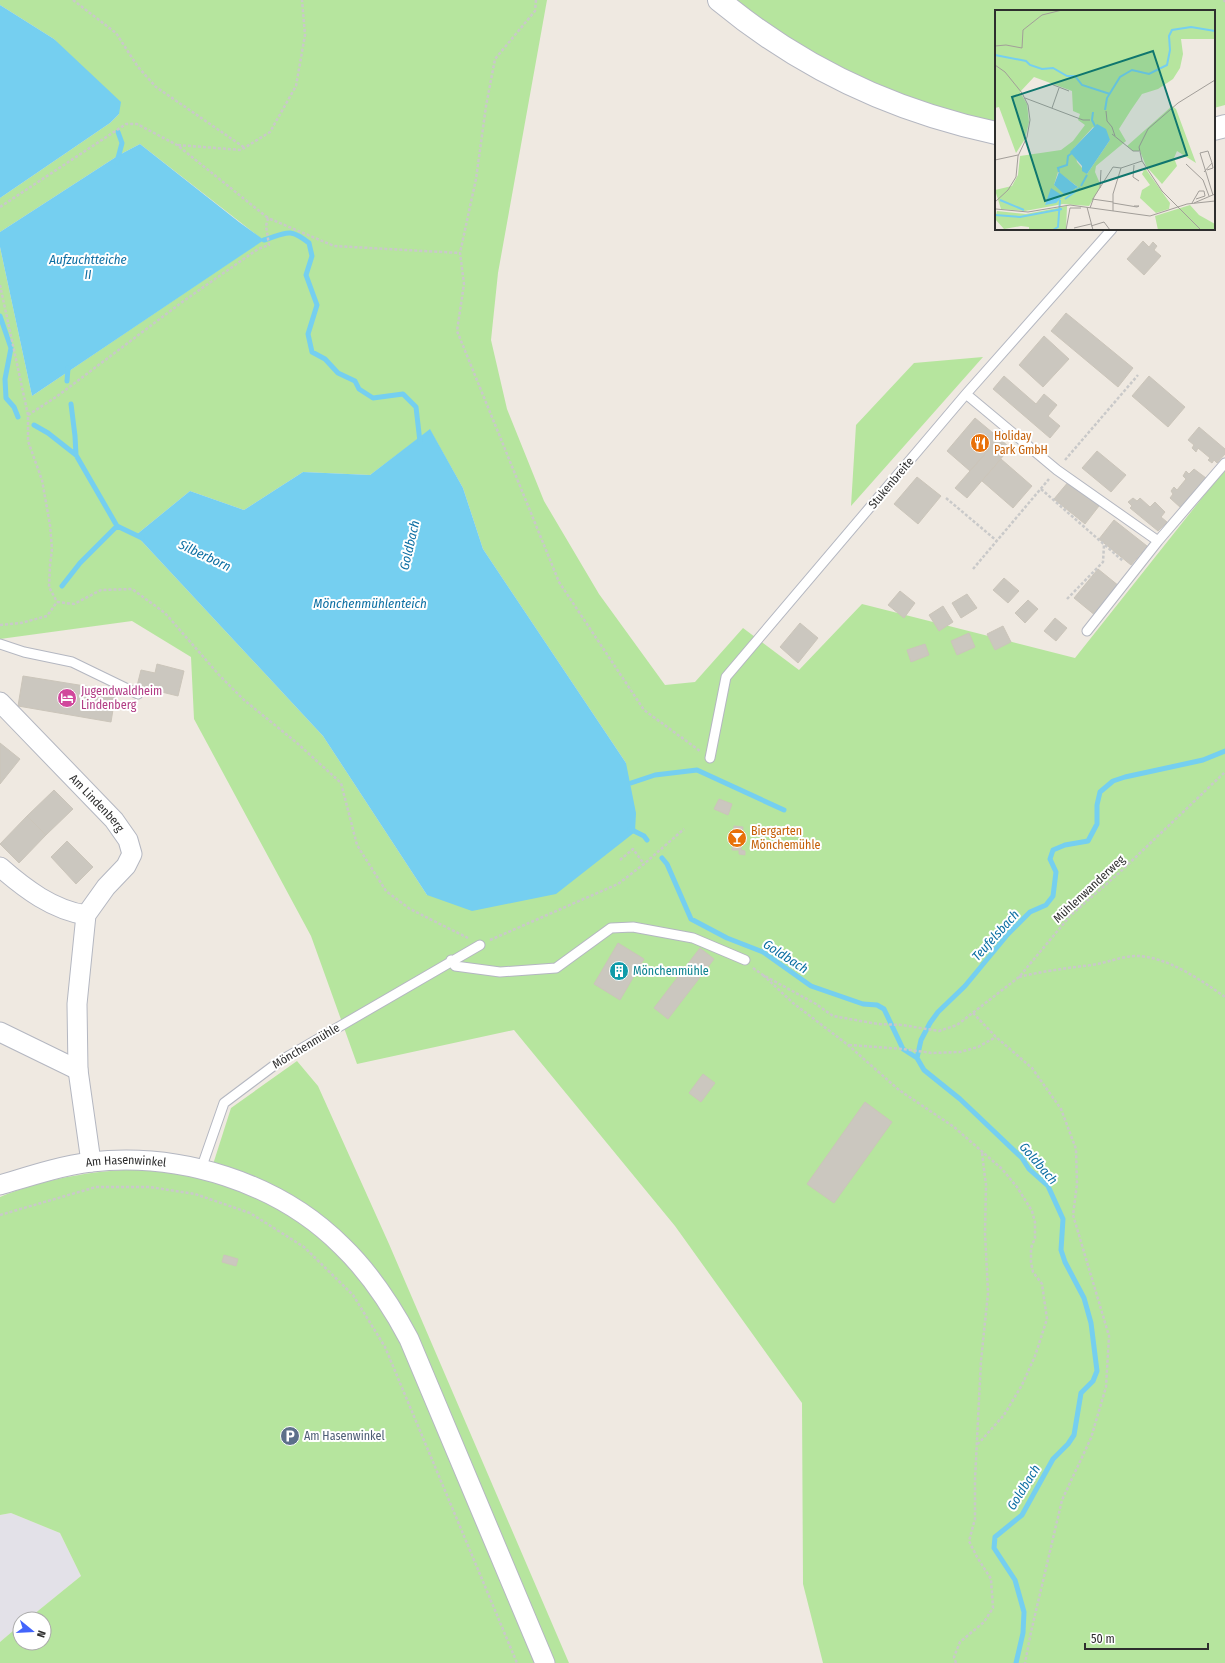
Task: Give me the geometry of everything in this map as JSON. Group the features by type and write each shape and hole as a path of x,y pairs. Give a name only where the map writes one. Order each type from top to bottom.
{"street":[{"path":"719,0 776,43 842,82 917,112 995,133"},
{"path":"1215,128 1225,126"},
{"name":"Am Lindenberg","path":"0,702 114,820 128,840 132,854 126,866 106,887 86,915 77,1004 78,1070 91,1162"},
{"path":"0,867 19,884 61,909 86,915"},
{"path":"0,1032 78,1070"},
{"name":"Am Hasenwinkel","path":"0,1185 55,1169 91,1162 128,1160 201,1169 248,1184 290,1206 309,1218 342,1245 373,1280 386,1299 409,1339 545,1663"}],"lane":[{"name":"Stukenbreite","path":"710,758 726,677 966,394 1111,230"},
{"path":"966,394 1057,470 1158,541"},
{"path":"1087,631 1158,541 1225,463"},
{"path":"0,644 24,652 72,662 138,694"},
{"path":"451,960 455,966 500,972 556,968 611,928 633,927 693,938 745,960"},
{"name":"Mönchenmühle","path":"201,1169 224,1103 280,1061 451,960 480,945"}],"path":[{"path":"73,0 116,33 138,67 156,86 245,148"},
{"path":"177,145 241,150 270,132 296,86 305,35 302,0"},
{"path":"536,0 535,12 496,59 486,106 476,179 460,253 464,284 457,331 560,582 644,710 710,758"},
{"path":"0,207 126,124 137,124 177,145 268,218 334,246 460,253"},
{"path":"28,415 62,392 184,300 258,249 269,245 266,226 268,218"},
{"path":"0,285 28,415 28,441 42,480 50,525 52,548 50,587 57,602"},
{"path":"973,569 1138,375"},
{"path":"1041,489 1123,561"},
{"path":"946,498 997,541"},
{"path":"1067,599 1103,562 1104,544"},
{"path":"57,602 74,604 101,590 132,589 165,613 220,676 244,700 297,743 341,783 357,845 386,891 410,909 462,933 480,945 618,884 644,864 684,829"},
{"path":"0,625 21,623 47,616 57,602"},
{"name":"Mühlenwanderweg","path":"973,1013 1019,977 1070,916 1119,873 1225,772"},
{"path":"620,860 633,849 644,864"},
{"path":"1019,977 1037,972 1072,966 1092,965 1134,956 1158,960 1193,975 1225,997"},
{"path":"978,1444 1004,1416 1022,1385 1035,1356 1047,1319 1042,1284 1033,1272 1031,1262 1031,1248 1034,1238 1035,1222 1032,1211 1017,1187 1007,1175 954,1127 898,1090 848,1045 793,1003 762,975 816,1004 833,1016 878,1024 902,1025 939,1031 957,1025 973,1013 996,1037 1032,1068 1062,1109 1076,1149 1077,1184 1073,1216 1109,1336 1106,1387 1091,1438 1062,1500 1025,1663"},
{"path":"848,1045 903,1049 932,1053 960,1052 978,1047 996,1037"},
{"path":"956,1663 954,1657 960,1642 984,1622 993,1608 991,1578 977,1557 969,1541 975,1519 975,1479 978,1444 981,1361 988,1293 985,1233 986,1185 982,1153"},
{"path":"0,1215 96,1187 150,1187 195,1194 250,1213 304,1247 353,1295 385,1347 517,1663"}],"shaded area":[{"path":"11,1513 60,1533 81,1576 38,1611 12,1611 12,1632 0,1642 0,1515"}],"green space":[{"path":"0,0 547,0 498,273 491,340 507,409 544,501 599,594 665,685 695,682 743,628 799,670 862,604 1075,658 1225,469 1225,1663 823,1663 803,1584 802,1403 675,1226 514,1030 357,1064 311,936 194,719 191,657 132,621 0,639 0,247 32,396 263,240 140,144 119,155 0,232 0,198 110,123 119,114 54,39 0,5","holes":["430,430 463,488 483,549 626,763 427,895 323,736 136,535 190,491 244,510 303,472 370,475"]},
{"path":"733,0 1225,0 1225,105 1215,108 1215,10 995,10 995,124 898,97 811,55"},
{"path":"983,357 851,506 856,425 914,363"},
{"path":"297,1061 318,1086 389,1244 569,1663 0,1663 0,1642 12,1632 12,1651 52,1651 52,1611 38,1611 81,1576 60,1533 11,1513 0,1515 0,1197 18,1190 61,1178 106,1171 169,1171 208,1180 231,1108"}],"water":[{"path":"0,5 54,39 121,102 119,114 110,123 0,198"},
{"name":"Aufzuchtteiche II","path":"140,144 264,240 32,396 0,247 0,232 119,155"},
{"name":"Mönchenmühlenteich","path":"430,429 463,488 483,549 626,763 636,813 635,832 556,894 472,911 427,895 323,736 136,535 190,491 244,510 303,472 370,475"}],"building":[{"path":"1143,241 1149,247 1153,242 1157,246 1154,250 1161,256 1144,275 1127,259"},
{"path":"1066,313 1133,368 1118,387 1051,331"},
{"path":"1044,336 1069,359 1043,387 1019,365"},
{"path":"1004,376 1036,404 1044,394 1057,405 1048,416 1060,426 1050,438 993,389"},
{"path":"1149,376 1185,407 1168,427 1132,396"},
{"path":"975,418 999,438 970,471 947,451"},
{"path":"1199,427 1225,449 1225,454 1217,463 1214,460 1212,463 1208,460 1210,458 1198,448 1196,452 1192,448 1194,445 1188,440"},
{"path":"999,438 1010,448 967,498 955,488"},
{"path":"1097,451 1126,475 1111,492 1082,468"},
{"path":"1001,459 1032,486 1013,508 982,481"},
{"path":"1194,469 1206,478 1181,508 1170,498 1173,494 1171,491 1174,487 1177,490 1186,479 1183,476 1186,471 1189,474"},
{"path":"917,477 941,496 918,524 894,504"},
{"path":"1069,481 1099,506 1085,524 1054,499"},
{"path":"1133,498 1137,501 1140,498 1150,507 1155,502 1165,512 1161,517 1167,522 1158,531 1130,508 1132,506 1128,502"},
{"path":"1114,520 1147,546 1131,565 1099,539"},
{"path":"1098,569 1119,586 1096,616 1074,598"},
{"path":"1004,578 1019,591 1008,603 993,590"},
{"path":"900,591 915,603 904,618 888,605"},
{"path":"967,594 977,608 961,618 952,603"},
{"path":"1028,600 1038,609 1025,623 1015,613"},
{"path":"943,606 953,622 939,631 929,615"},
{"path":"1055,618 1067,628 1056,641 1044,631"},
{"path":"800,623 818,638 798,663 780,647"},
{"path":"1003,626 1011,642 995,650 987,634"},
{"path":"969,633 975,647 957,655 951,641"},
{"path":"925,644 929,655 911,662 907,650"},
{"path":"157,664 184,671 178,696 137,686 141,670 155,673"},
{"path":"23,676 116,691 111,722 18,706"},
{"path":"0,743 20,759 0,784"},
{"path":"54,790 73,809 46,835 27,816"},
{"path":"719,799 732,804 728,815 714,809"},
{"path":"27,816 46,835 19,863 0,844"},
{"path":"734,826 743,827 741,850 745,851 745,855 739,854 739,850 732,850"},
{"path":"67,841 93,867 76,884 51,857"},
{"name":"Mönchenmühle","path":"618,943 644,959 620,1000 594,984"},
{"path":"700,948 714,959 668,1019 654,1008"},
{"path":"703,1074 715,1083 701,1102 689,1093"},
{"path":"865,1102 892,1122 834,1203 807,1184"},
{"path":"224,1255 238,1259 236,1266 222,1262"}],"waterway":[{"path":"117,162 122,143 118,132"},
{"name":"Goldbach","path":"264,240 283,234 292,233 309,243 312,256 306,275 317,305 308,334 312,352 325,359 338,373 355,381 359,389 373,398 403,394 416,407 420,442"},
{"name":"Silberborn","path":"0,316 11,348 5,379 6,398 14,407 18,417"},
{"path":"67,381 68,368"},
{"path":"71,404 76,455"},
{"name":"Silberborn","path":"34,425 48,433 76,455 117,526 142,538"},
{"path":"62,586 80,563 117,526"},
{"name":"Teufelsbach","path":"917,1058 921,1040 938,1012 965,986 1008,934 1030,912 1046,905 1053,896 1056,872 1050,859 1053,850 1065,845 1088,841 1097,824 1097,805 1100,792 1113,781 1125,777 1203,760 1225,751"},
{"path":"631,783 655,775 697,770 784,810"},
{"name":"Goldbach","path":"630,829 644,836 647,840"},
{"name":"Goldbach","path":"662,858 667,864 691,919 727,938 763,952 811,986 863,1004 877,1005 884,1009 903,1049 917,1058 924,1070 960,1099 1022,1158 1029,1169 1048,1186 1063,1219 1061,1250 1065,1262 1084,1298 1091,1323 1097,1371 1093,1381 1081,1393 1074,1435 1068,1444 1053,1459 1022,1515 995,1537 994,1548 1015,1580 1024,1612 1023,1633 1016,1663"}],"place":[{"name":"Holiday Park GmbH","path":"980,443"},
{"name":"Jugendwaldheim Lindenberg","path":"67,698"},
{"name":"Biergarten Mönchemühle","path":"737,838"},
{"name":"Mönchenmühle","path":"619,971"},
{"name":"Am Hasenwinkel","path":"290,1436"}]}
